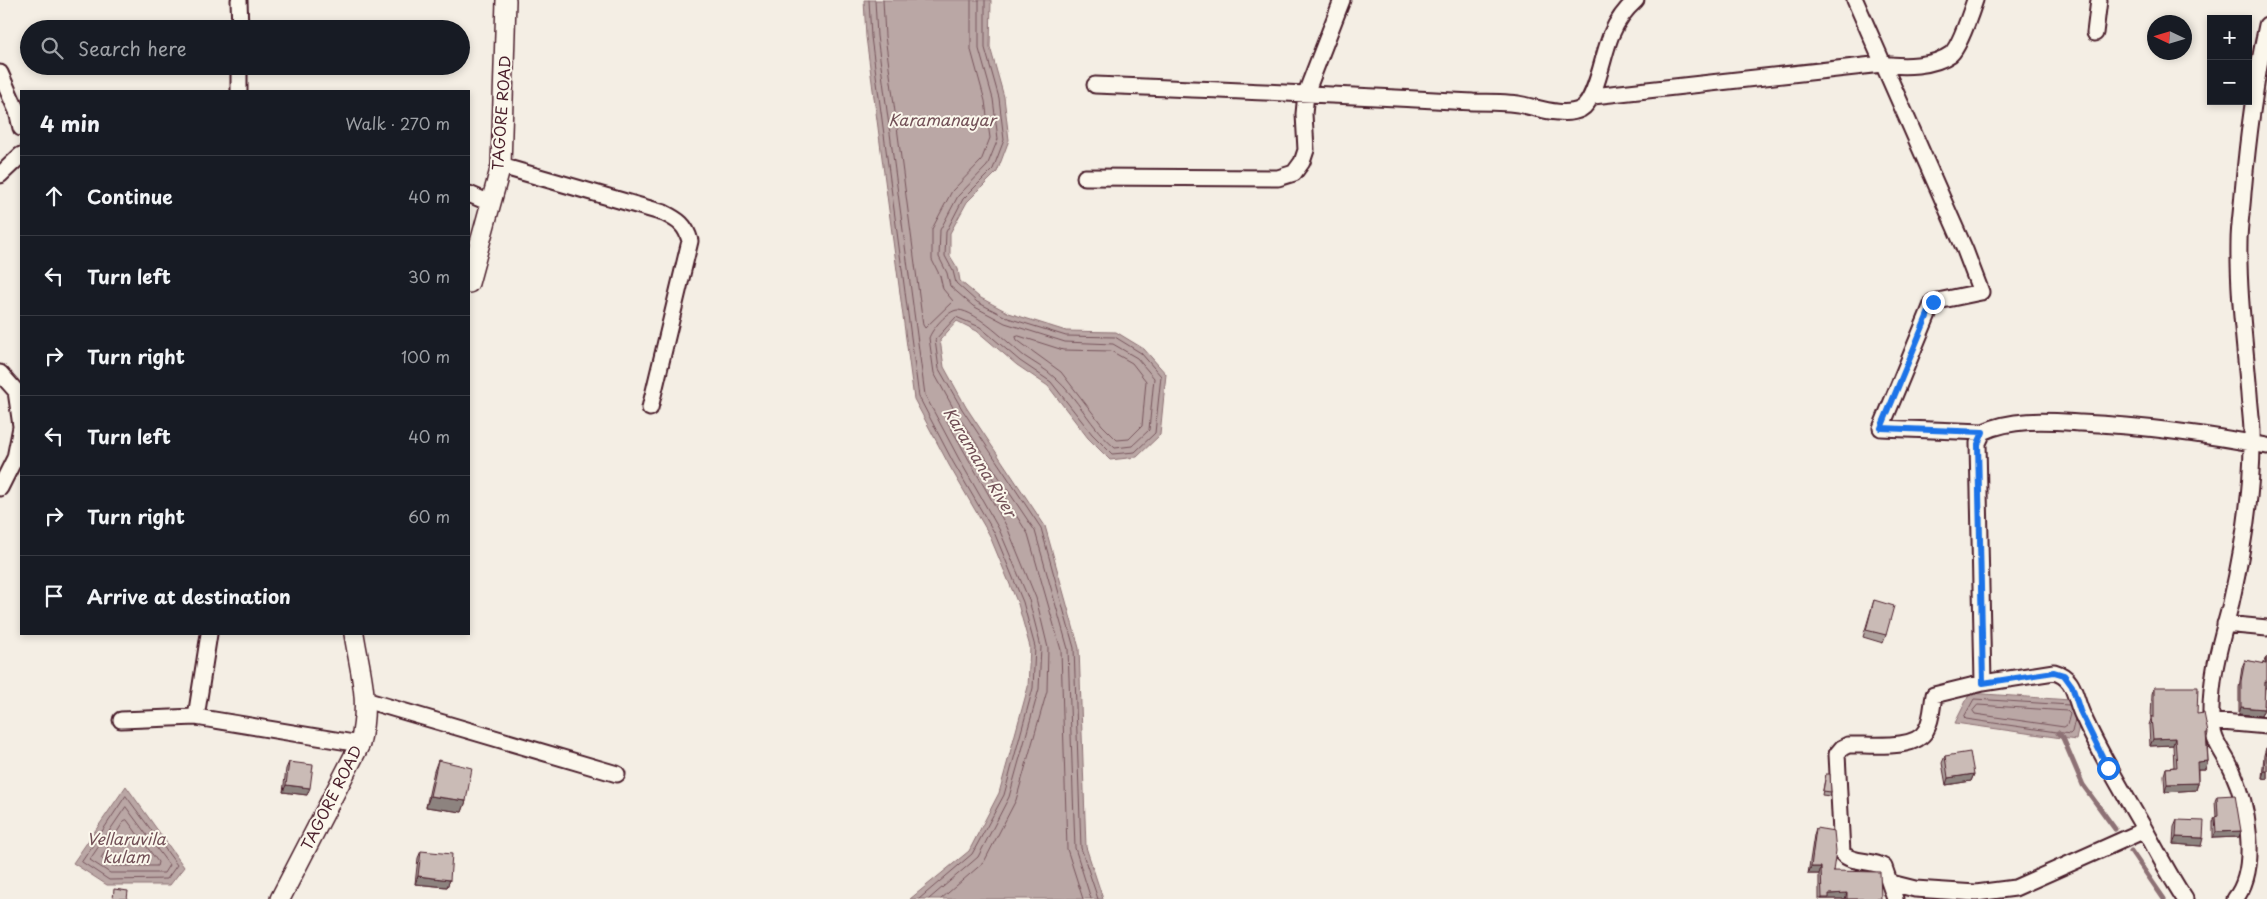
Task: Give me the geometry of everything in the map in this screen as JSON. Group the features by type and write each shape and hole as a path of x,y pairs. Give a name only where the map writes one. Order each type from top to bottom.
{"street":[{"path":"239,0 240,20"},
{"name":"TAGORE ROAD","path":"470,279 500,166 506,0"},
{"path":"1085,177 1278,178 1294,173 1302,162 1306,150 1304,114 1306,93 1342,0"},
{"path":"1096,85 1517,104 1553,111 1569,111 1581,109 1593,96 1603,55 1612,32 1626,8 1636,0"},
{"path":"1855,0 1966,250 1981,292 1933,302 1881,428 1983,432 1995,426 2042,421 2117,424 2260,445"},
{"path":"1593,96 1882,64 1904,68 1928,63 1952,53 1963,33 1975,0"},
{"path":"2095,33 2099,0"},
{"path":"2235,899 2239,894 2247,872 2249,847 2246,816 2232,769 2216,745 2211,721 2210,700 2216,652 2225,624 2260,445 2239,241 2248,136 2256,78 2267,25"},
{"path":"0,73 17,111 20,124"},
{"path":"239,75 239,90"},
{"path":"0,175 20,156"},
{"path":"500,166 664,213 678,220 687,229 690,241 650,408"},
{"path":"470,194 490,203"},
{"path":"0,373 16,391 20,420"},
{"path":"0,488 15,458 20,432"},
{"path":"1983,432 1978,444 1983,683"},
{"path":"2225,624 2267,628"},
{"path":"196,717 209,635"},
{"name":"TAGORE ROAD","path":"280,899 342,783 360,744 365,722 365,700 364,683 354,635"},
{"path":"1895,899 1884,867 1870,861 1852,859 1842,853 1837,754 1848,745 1903,744 1918,738 1926,732 1934,695 1983,683 2054,672 2064,675 2072,686 2080,711 2108,768 2145,830 2161,862 2185,899"},
{"path":"365,700 617,774"},
{"path":"120,720 196,717 360,744"},
{"path":"2211,721 2267,726"},
{"path":"1891,883 1915,889 1976,893 2016,888 2145,830"}],"water":[{"name":"Karamanayar","path":"864,0 991,0 990,47 1004,97 1009,140 997,172 967,202 950,233 950,256 958,269 960,281 979,297 1009,313 1066,331 1116,332 1144,349 1166,374 1160,435 1137,457 1110,460 1088,438 1048,386 1017,365 977,331 957,321 940,340 944,367 966,407 1045,526 1079,648 1086,847 1103,899 910,899 969,851 999,793 1028,687 1030,647 1018,604 989,534 914,399 866,37"},
{"path":"1970,693 2084,701 2076,740 1955,723"},
{"name":"Vellaruvila kulam","path":"126,786 184,867 170,885 107,885 73,863"}],"building":[{"path":"1874,600 1894,606 1886,635 1866,630"},
{"path":"2266,657 2267,681 2265,681 2264,709 2241,707 2241,681 2245,660 2266,664"},
{"path":"2154,687 2198,687 2197,714 2204,713 2208,733 2206,733 2208,761 2197,762 2198,783 2167,784 2166,768 2177,767 2175,738 2153,739 2151,717 2154,717"},
{"path":"2266,748 2267,771 2264,771"},
{"path":"1970,752 1974,774 1948,778 1945,756"},
{"path":"438,760 472,768 466,801 430,796"},
{"path":"289,762 313,765 310,788 286,785"},
{"path":"1826,774 1830,774 1831,792 1823,791"},
{"path":"2235,795 2241,831 2216,832 2215,817 2218,816 2217,796"},
{"path":"2177,820 2204,821 2203,838 2176,837"},
{"path":"1816,828 1834,831 1836,851 1833,871 1880,872 1881,899 1847,899 1847,893 1829,894 1829,898 1822,898 1821,867 1811,867"},
{"path":"421,851 452,854 450,880 418,876"},
{"path":"114,889 128,891 127,899 113,899"}],"waterway":[{"path":"2058,733 2063,738 2083,785 2115,829"},
{"path":"2131,851 2164,899"}],"route":[{"path":"1933,302 1881,428 1983,432 1978,444 1983,683 2054,672 2064,675 2072,686 2080,711 2108,768"}],"water label":[{"name":"Karamana River","path":"980,462"}]}
